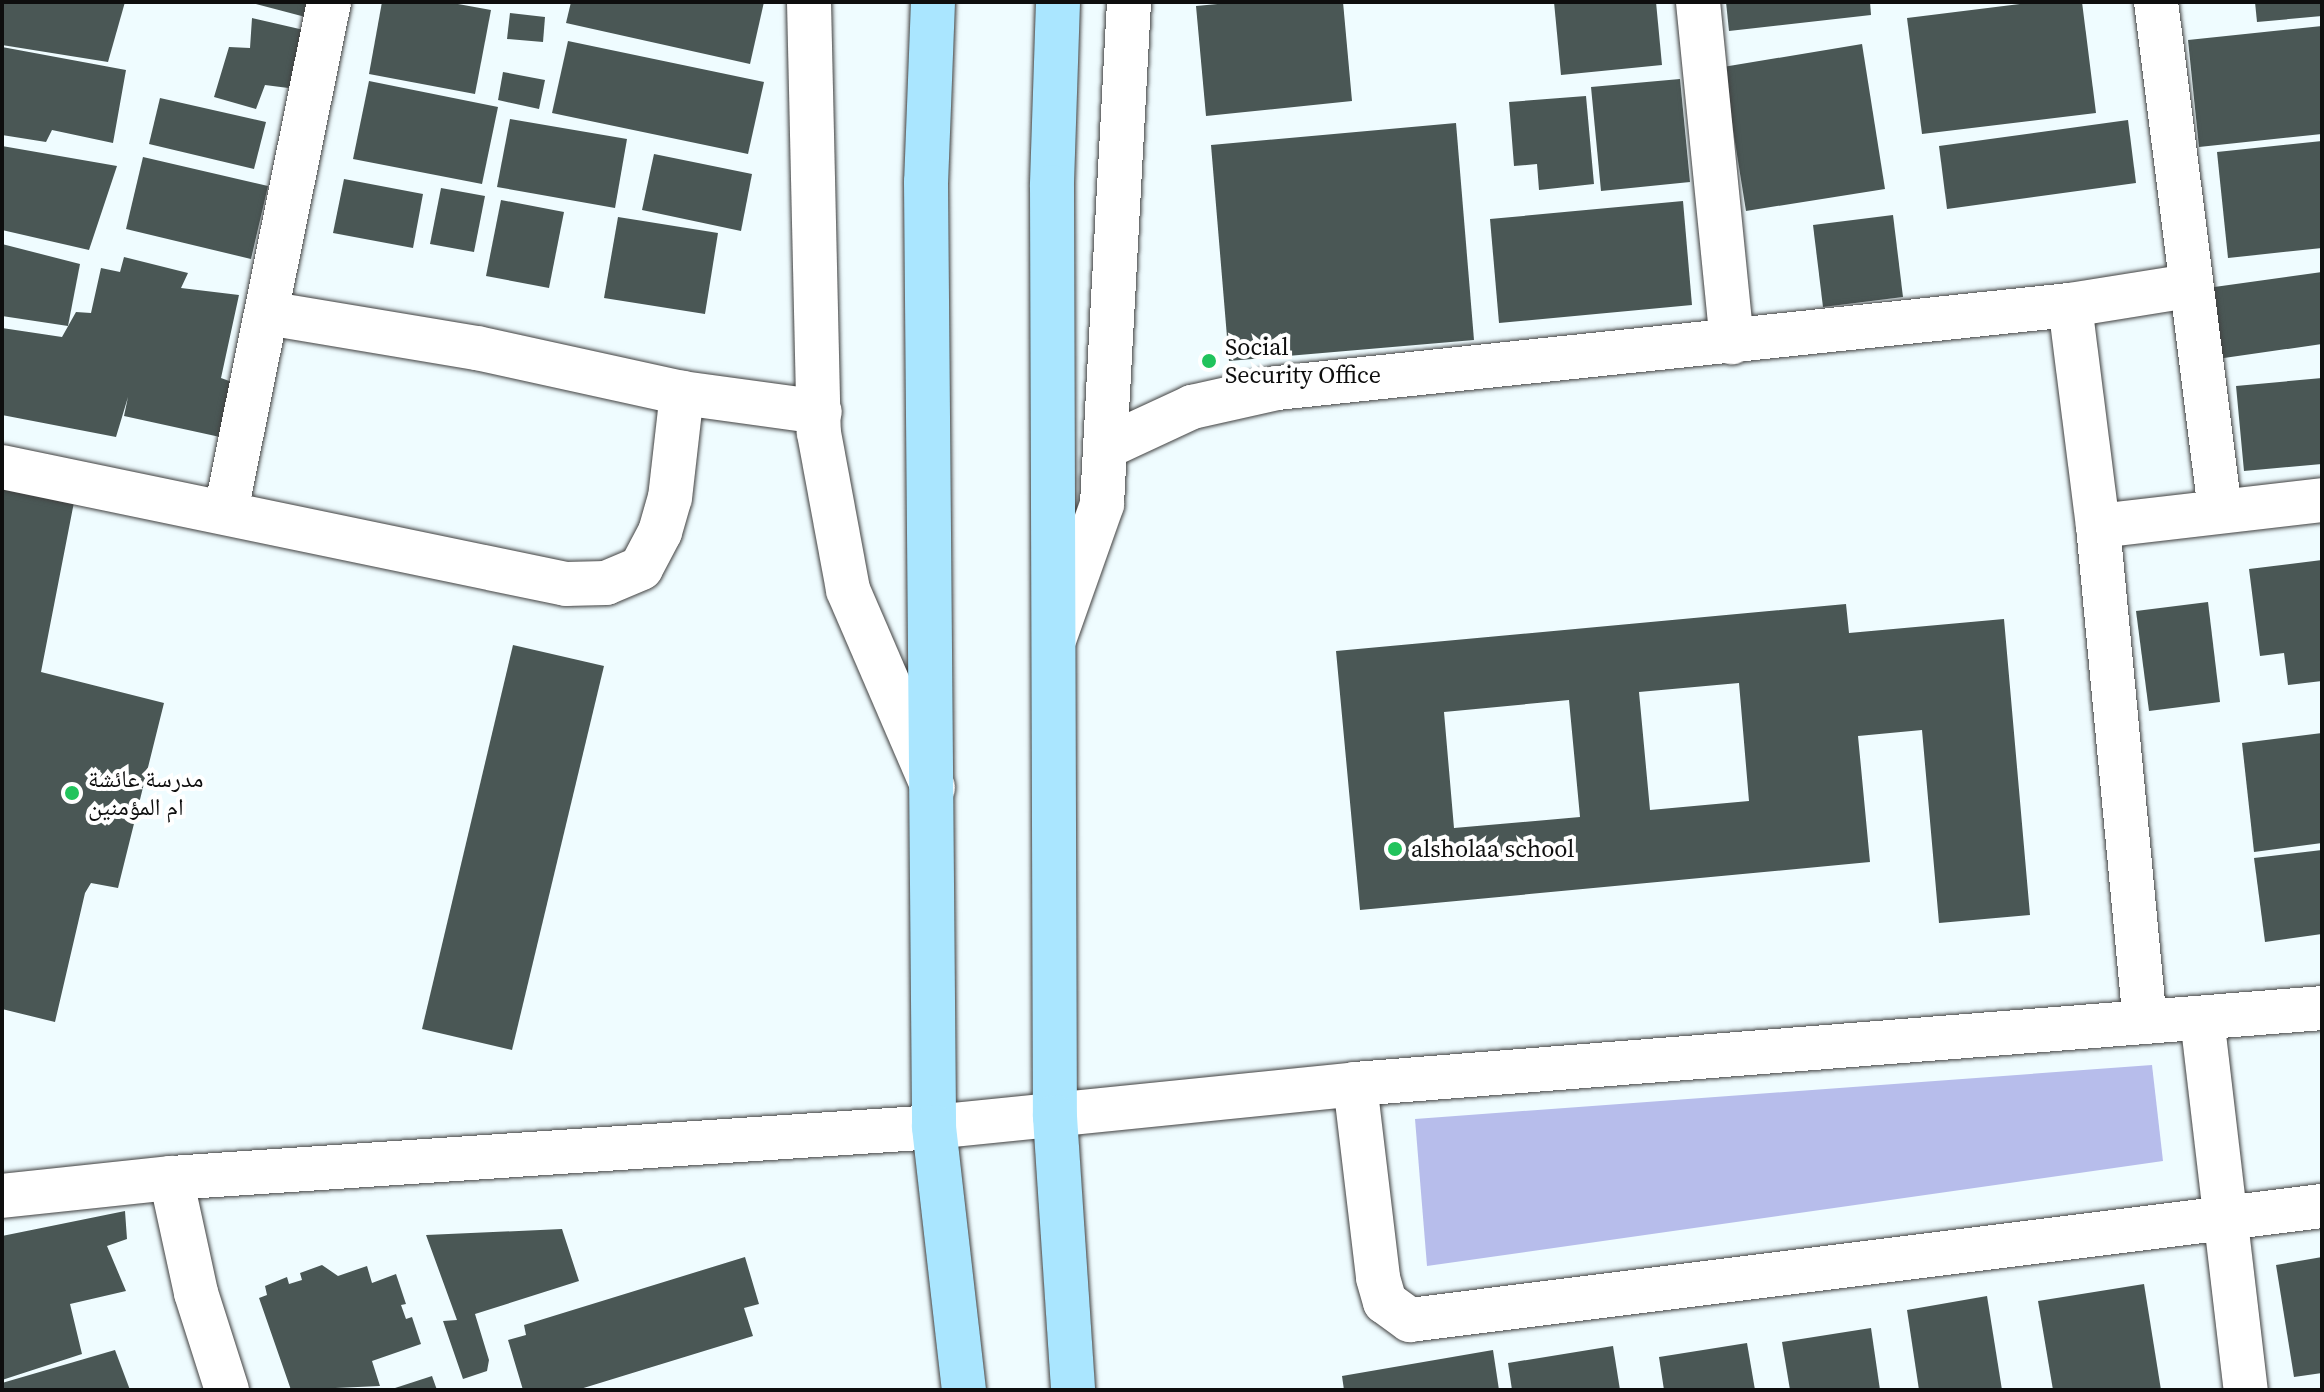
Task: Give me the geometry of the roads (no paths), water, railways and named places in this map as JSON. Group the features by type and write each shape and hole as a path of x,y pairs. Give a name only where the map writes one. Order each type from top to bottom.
{"street":[{"path":"226,511 329,2"},
{"path":"809,2 820,412 848,590 935,791"},
{"path":"933,2 926,182 935,791 934,1127 964,1390"},
{"path":"1058,2 1052,187 1051,647 1055,1117 1074,1378"},
{"path":"1051,647 1102,504 1108,446 1129,2"},
{"path":"1698,2 1732,342"},
{"path":"2156,2 2189,286 2220,511"},
{"path":"1108,446 1192,407 1277,388 2070,305 2189,286"},
{"path":"2070,305 2098,526 2145,1021"},
{"path":"267,313 477,348 682,393 820,412"},
{"path":"2,467 226,511 566,584 606,583 641,568 660,532 670,498 682,393"},
{"path":"2098,526 2322,500"},
{"path":"2,1196 171,1178 934,1127 1355,1084 2322,1008"},
{"path":"2202,1018 2222,1219 2246,1390"},
{"path":"1355,1084 1378,1278 1385,1302 1410,1320 2322,1206"},
{"path":"171,1178 196,1293 227,1390"}],"place":[{"name":"Social Security Office","path":"1209,361"},
{"name":"مدرسة عائشة ام المؤمنين","path":"72,793"},
{"name":"alsholaa school","path":"1395,849"}]}
